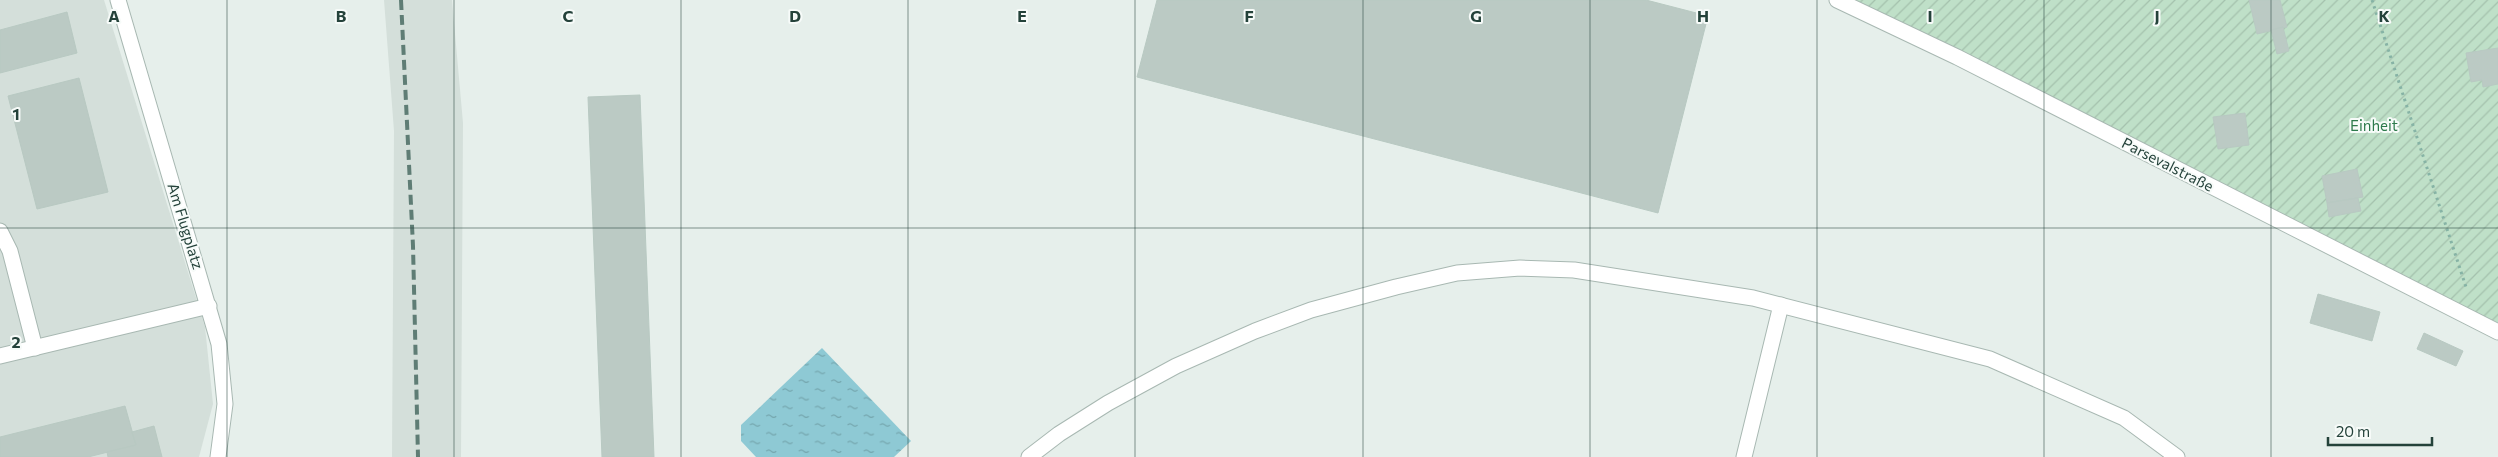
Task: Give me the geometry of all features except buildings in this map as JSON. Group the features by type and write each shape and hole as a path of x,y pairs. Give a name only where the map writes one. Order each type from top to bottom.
{"street":[{"name":"Am Flugplatz","path":"118,0 219,344 225,404 218,457"},
{"name":"Parsevalstraße","path":"1837,0 1956,57 2498,332"},
{"path":"0,231 10,251 35,348"},
{"path":"1029,457 1059,434 1108,403 1176,366 1312,310 1457,273 1520,268 1574,270 1753,298 1990,359 2124,418 2177,457"},
{"path":"1744,457 1781,305"},
{"path":"0,356 209,306"}],"path":[{"path":"2372,0 2478,322"}],"shaded area":[{"path":"0,0 104,0 205,327 213,404 199,457 0,457"},
{"path":"384,0 452,0 463,123 461,457 392,457 394,131"}],"green space":[{"name":"Einheit","path":"1855,0 2498,0 2498,323 2364,258"}],"water":[{"path":"822,348 911,441 894,457 756,457 741,441 741,425"}],"railway":[{"path":"401,0 413,246 418,457"}]}
